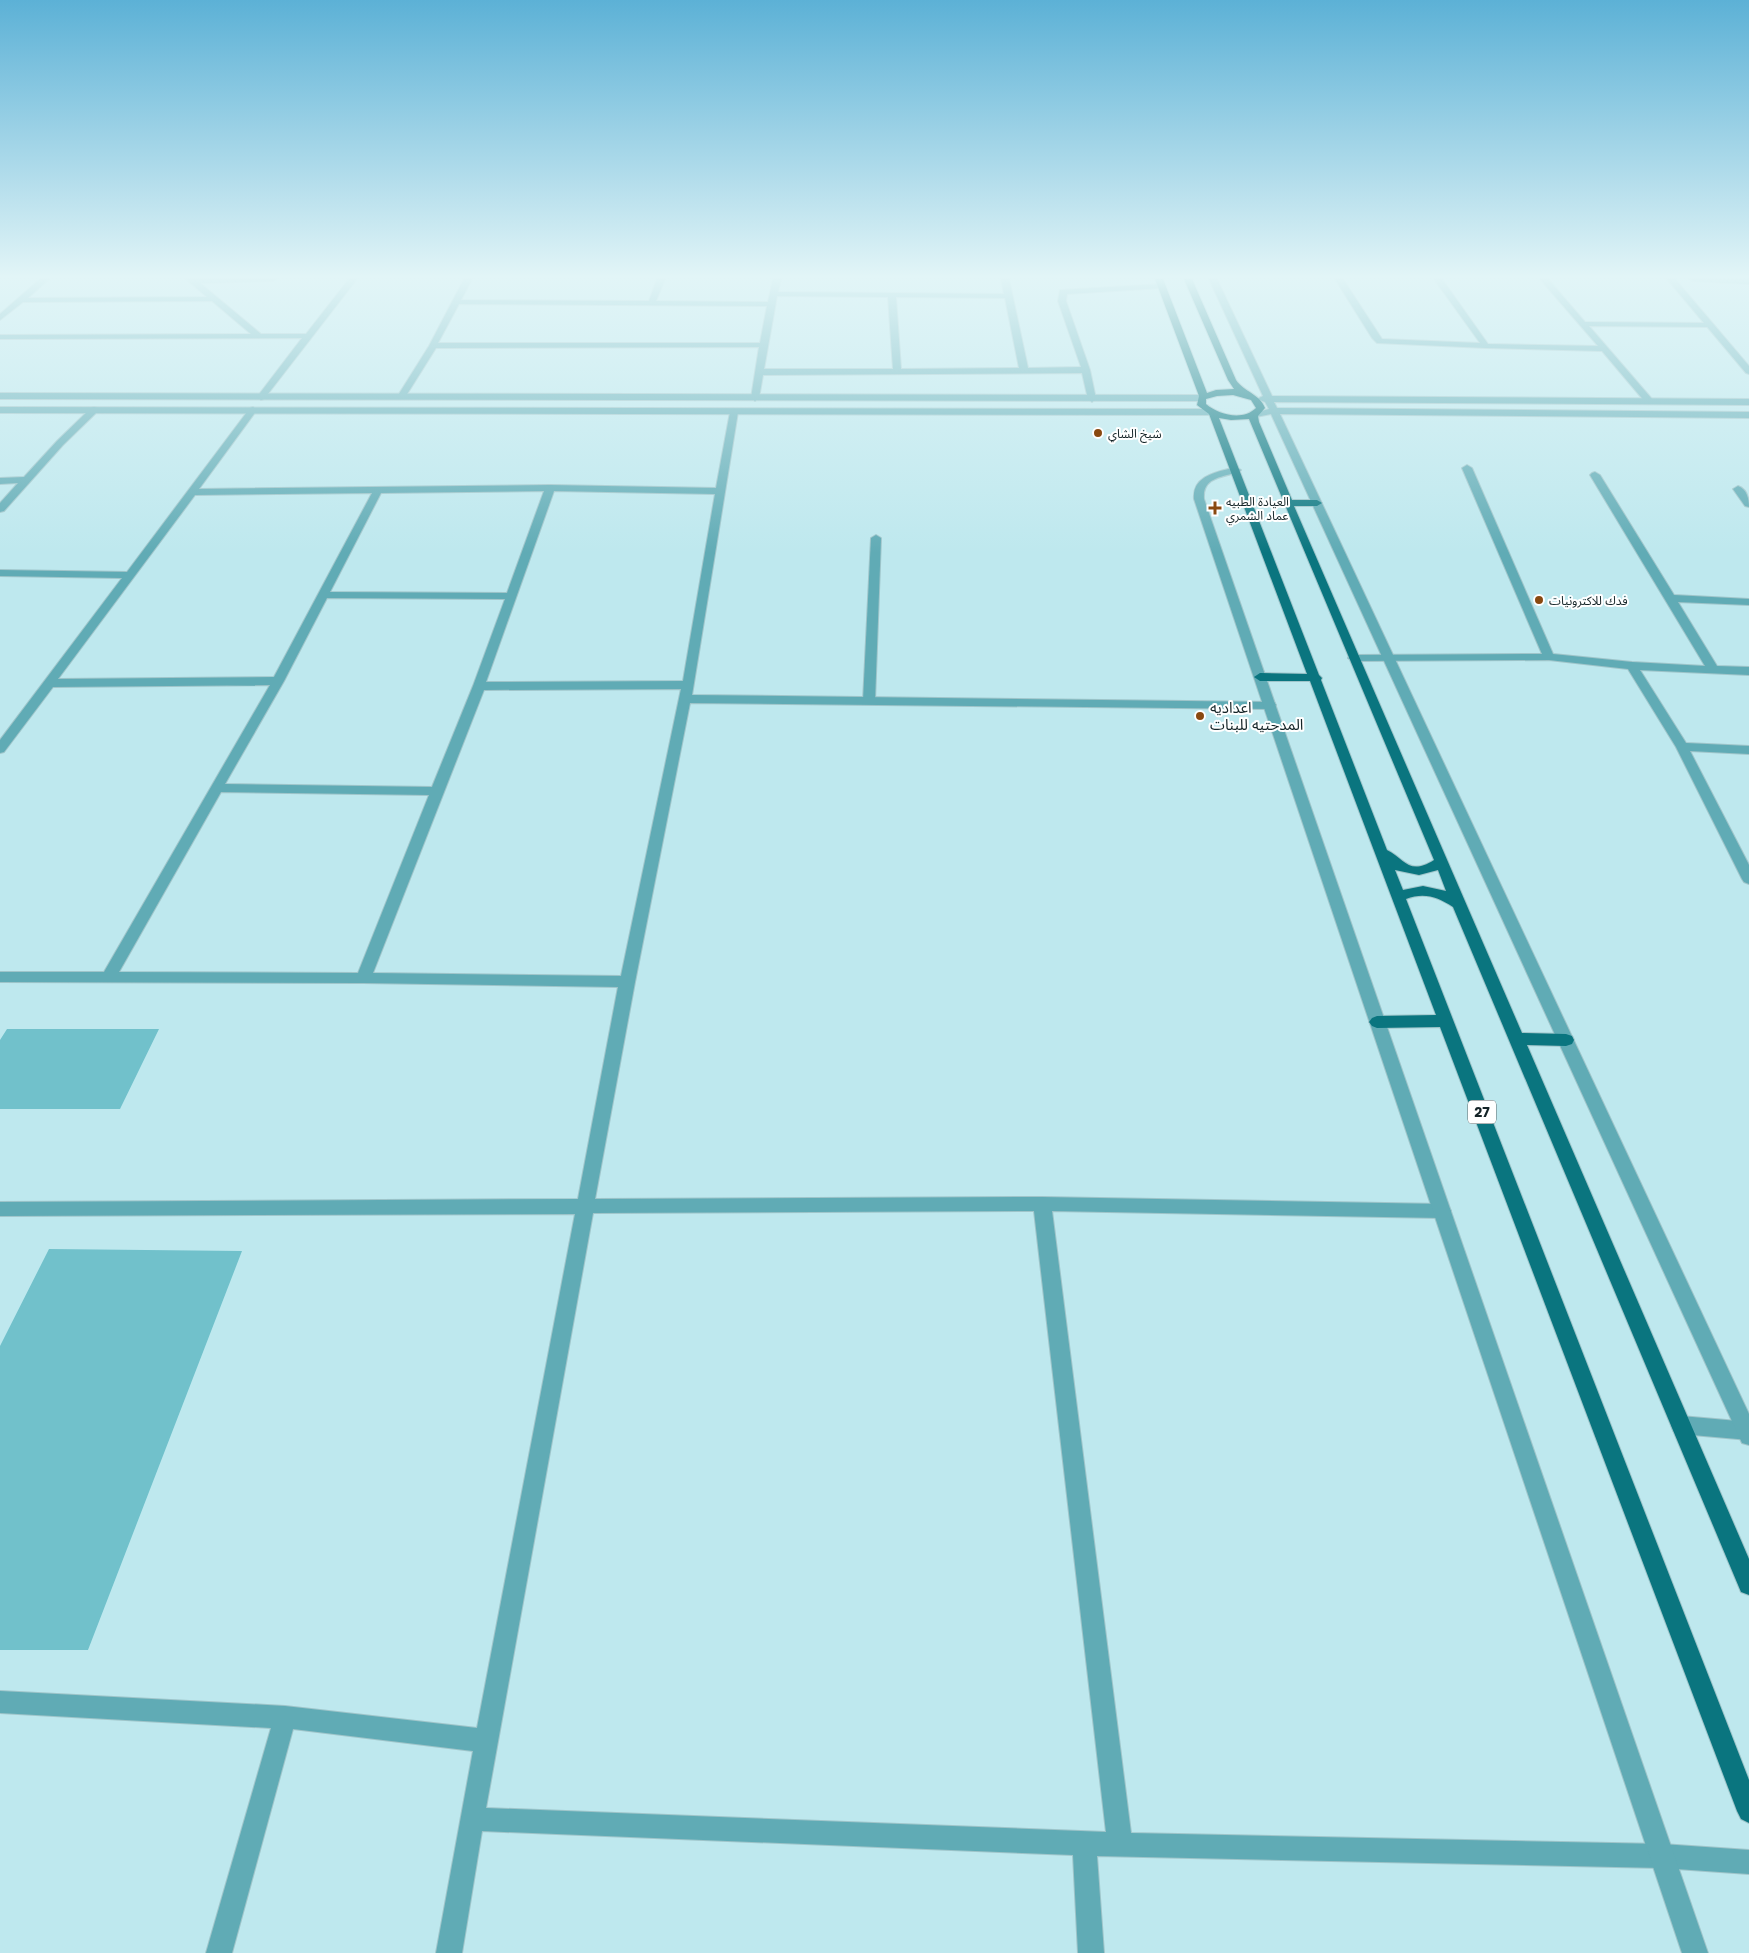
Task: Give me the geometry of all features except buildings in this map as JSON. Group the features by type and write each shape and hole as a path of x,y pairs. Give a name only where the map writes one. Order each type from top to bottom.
{"main road":[{"name":"27","path":"1193,370 1203,398 1201,405 1212,413 1236,470 1749,1811"},
{"path":"1212,413 1238,418 1254,414 1261,408 1258,401 1237,388 1228,370"},
{"path":"1203,398 1224,392 1251,397"},
{"path":"1254,414 1254,422 1288,503 1749,1584"},
{"path":"1288,503 1317,503"},
{"path":"1260,677 1316,678"},
{"path":"1382,851 1398,866 1410,871 1423,871 1433,868 1441,862"},
{"path":"1400,896 1412,891 1424,890 1437,892 1460,905"},
{"path":"1378,1022 1447,1021"},
{"path":"1517,1040 1566,1040"}],"street":[{"path":"261,397 283,370"},
{"path":"401,397 418,370"},
{"path":"755,398 759,372 1077,370"},
{"path":"1086,370 1092,399"},
{"path":"1255,370 1748,1432"},
{"path":"1622,370 1649,402"},
{"path":"0,396 1203,398"},
{"path":"519,412 535,404 524,397"},
{"path":"1251,397 1271,405 1749,415"},
{"path":"581,412 574,404 586,398"},
{"path":"1022,399 1024,411"},
{"path":"1254,414 1271,405 1749,402"},
{"path":"0,410 1024,411 1212,413"},
{"path":"0,509 60,443 94,410"},
{"path":"0,749 253,410"},
{"path":"449,1953 486,1741 627,982 686,692 734,412"},
{"path":"1467,468 1549,657"},
{"path":"1236,470 1206,479 1200,485 1197,492 1695,1953"},
{"path":"1595,475 1672,598 1714,670"},
{"path":"0,480 27,480"},
{"path":"190,492 550,488 720,491"},
{"path":"363,978 479,686 550,488"},
{"path":"1738,489 1749,504"},
{"path":"108,978 278,680 378,490"},
{"path":"0,573 128,576"},
{"path":"323,595 511,596"},
{"path":"1672,598 1749,602"},
{"path":"1354,658 1388,656 1549,657 1632,666 1749,671"},
{"path":"1632,666 1682,747 1749,878"},
{"path":"50,683 278,680"},
{"path":"479,686 686,692 869,701 1270,705"},
{"path":"1682,747 1749,750"},
{"path":"216,788 438,791"},
{"path":"0,977 363,978 627,982"},
{"path":"0,1209 1042,1204 1442,1211"},
{"path":"1042,1204 1120,1845"},
{"path":"1681,1425 1748,1432"},
{"path":"0,1702 285,1717 486,1741"},
{"path":"219,1953 285,1717"},
{"path":"472,1819 1084,1844 1662,1856 1749,1862"},
{"path":"1084,1844 1091,1953"}],"lane":[{"path":"869,701 876,538"}],"shaded area":[{"path":"7,1029 159,1029 120,1109 0,1109 0,1040"},
{"path":"49,1249 242,1251 88,1650 0,1650 0,1346"}],"place":[{"name":"شيخ الشاي","path":"1098,433"},
{"name":"العيادة الطبيه عماد الشمري","path":"1215,508"},
{"name":"فدك للاكترونيات","path":"1539,600"},
{"name":"اعداديه المدحتيه للبنات","path":"1200,716"}]}
